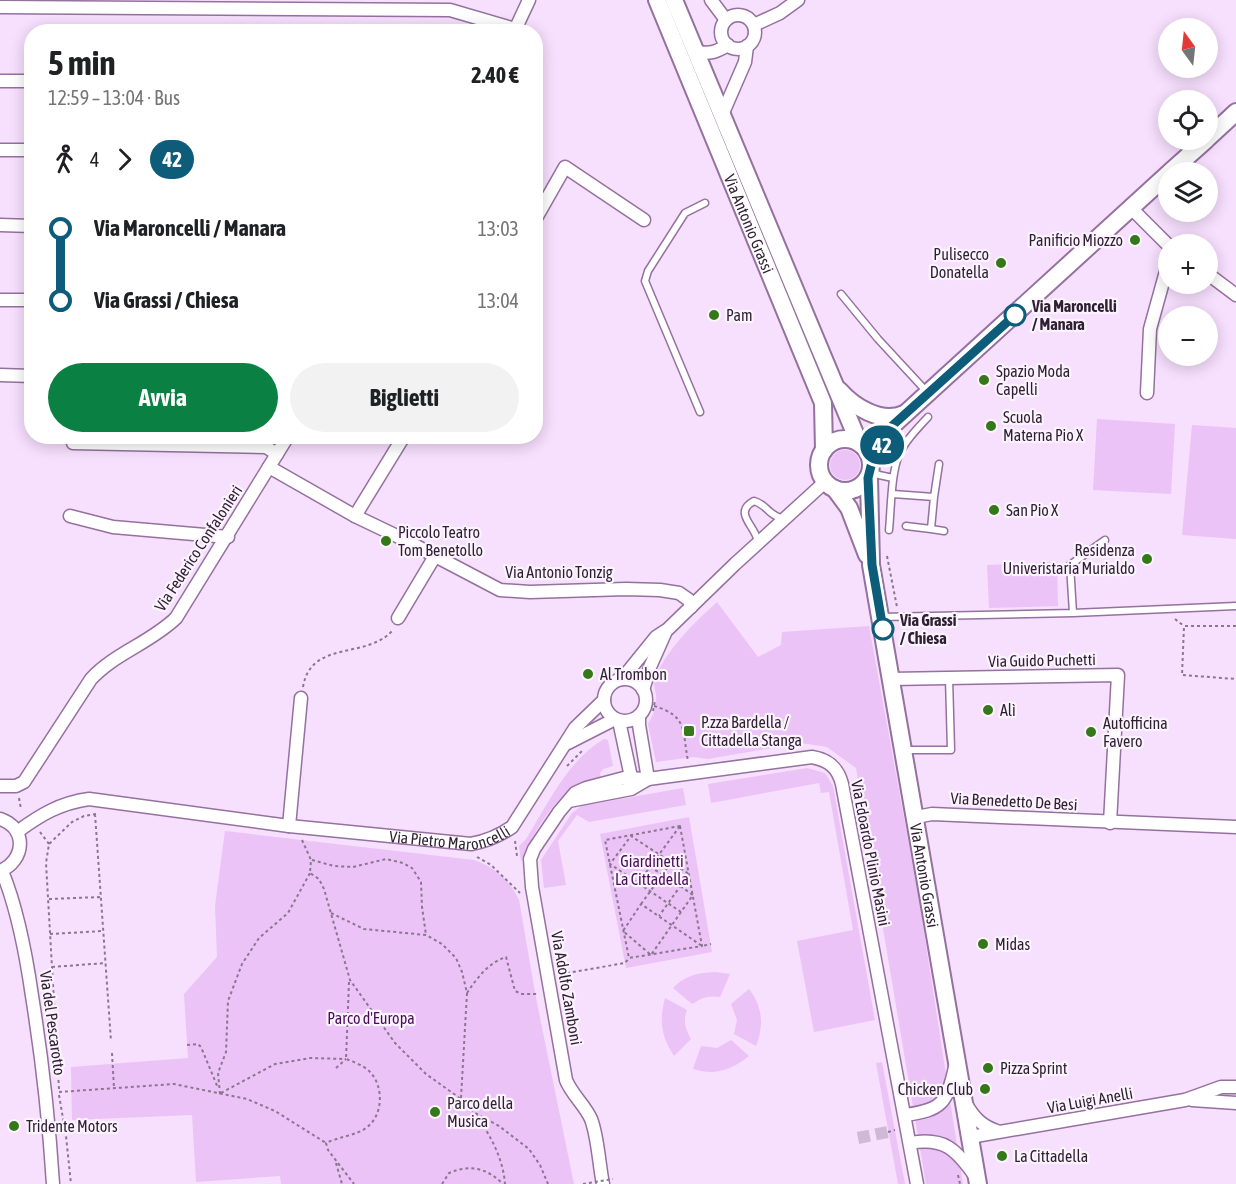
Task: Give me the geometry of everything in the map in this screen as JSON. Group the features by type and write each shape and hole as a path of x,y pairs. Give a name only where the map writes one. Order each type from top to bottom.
{"street":[{"path":"518,24 529,0"},
{"name":"Via Antonio Grassi","path":"657,0 823,403 824,450"},
{"name":"Via Antonio Grassi","path":"674,0 860,444"},
{"path":"711,0 726,20"},
{"path":"754,26 780,13 798,0"},
{"path":"0,7 452,5 500,24"},
{"path":"722,115 745,62 747,46 754,37 754,26 742,15 726,20 723,24 722,35 728,45 737,48 747,46"},
{"path":"695,51 706,54 716,52 728,45"},
{"path":"0,81 24,81"},
{"path":"1218,129 1236,112"},
{"path":"0,150 24,150"},
{"path":"1181,162 1195,150"},
{"path":"543,206 565,167 644,220"},
{"path":"860,444 873,436 883,434 1158,184"},
{"path":"1132,209 1158,235"},
{"path":"0,225 24,226"},
{"path":"1218,282 1236,295"},
{"path":"1147,393 1150,329 1160,294"},
{"path":"0,300 24,300"},
{"path":"0,375 24,376"},
{"path":"837,388 854,403 875,414 896,417 904,414"},
{"path":"870,470 868,453 860,444 850,439 831,443 824,450 819,464 820,474 830,486 844,492 854,490 862,485 870,470 883,444 883,434"},
{"path":"120,444 266,447 277,454"},
{"name":"Via Federico Confalonieri","path":"0,786 16,786 24,782 91,679 112,660 163,629 176,618 228,537 283,444"},
{"path":"355,516 399,444"},
{"name":"Via Antonio Tonzig","path":"269,467 355,516 500,590 520,592 660,590 679,593 689,600 692,607"},
{"name":"Via Antonio Grassi","path":"870,470 872,565 978,1182"},
{"path":"631,777 617,720 607,711 604,700 609,686 622,679 656,637 692,607 758,542 784,519 830,486"},
{"name":"Via Antonio Grassi","path":"830,486 849,508 872,565"},
{"path":"70,516 113,527 228,537"},
{"path":"398,618 435,556"},
{"path":"568,802 631,789 648,779 639,716 646,704 643,690 666,631"},
{"name":"Via Guido Puchetti","path":"891,679 1118,675 1110,822"},
{"path":"622,679 634,681 643,690"},
{"path":"289,826 301,698"},
{"name":"Via Pietro Maroncelli","path":"17,832 48,810 62,804 89,799 289,826 471,844 483,842 496,838 512,827 575,728 604,700"},
{"path":"617,720 630,721 639,716"},
{"name":"Via Pietro Maroncelli","path":"564,745 576,737 617,720"},
{"name":"Via Edoardo Plinio Masini","path":"631,777 648,779 803,757 825,760 835,768 842,784 917,1184"},
{"name":"Via Adolfo Zamboni","path":"608,1181 592,1121 586,1109 571,1092 566,1080 532,887 530,859 534,849 575,793 631,777"},
{"name":"Via Benedetto De Besi","path":"916,817 932,814 1236,827"},
{"path":"0,819 12,825 17,832"},
{"name":"Via del Pescarotto","path":"17,832 18,855 14,862 1,871 10,894 28,971 44,1079 53,1184"},
{"path":"905,1115 933,1109 944,1101 950,1090 956,1060"},
{"name":"Via Luigi Anelli","path":"970,1137 1185,1100 1221,1088 1236,1087"},
{"path":"963,1100 973,1116 985,1126 1001,1132"},
{"name":"Via Luigi Anelli","path":"1185,1100 1236,1103"},
{"path":"910,1143 932,1141 950,1147 965,1161 978,1182"}],"lane":[{"path":"700,412 645,281 648,271 685,213 705,203"},
{"path":"841,294 878,339 928,392"},
{"path":"889,530 893,478 899,455 911,435 927,417"},
{"path":"931,529 939,464"},
{"path":"870,470 893,478"},
{"path":"893,494 934,497"},
{"path":"758,542 757,534 744,514 744,509 748,504 758,502 774,516 784,519"},
{"path":"906,526 944,531"},
{"path":"1072,613 1070,565 1105,540"},
{"path":"881,617 1072,613 1236,606"},
{"path":"904,750 951,750 948,678"}],"path":[{"path":"889,530 885,541 899,617"},
{"path":"301,698 309,667 325,655 355,649 385,638 392,632 398,618"},
{"path":"1236,626 1184,626 1182,675 1236,679"},
{"path":"653,711 655,701"},
{"path":"654,706 677,717 681,724 688,761"},
{"path":"561,772 585,749"},
{"path":"95,814 111,1041"},
{"path":"71,1184 59,1092 46,863 49,844 72,822 84,816 106,815"},
{"path":"629,958 605,840 680,826"},
{"path":"638,883 680,826"},
{"path":"680,826 702,946"},
{"path":"631,836 689,874"},
{"path":"610,864 631,836"},
{"path":"220,1094 218,1072 226,1052 228,1000 242,964 259,938 288,914 310,873 311,860 300,838 312,839"},
{"path":"485,853 474,855 508,880 524,898"},
{"path":"311,860 334,866 353,867 386,859 412,868 422,882 422,907 426,935"},
{"path":"623,931 672,862"},
{"path":"610,864 681,912"},
{"path":"650,867 693,895"},
{"path":"310,873 320,879 350,980 395,1043 426,1074 461,1099 475,1113 494,1143 503,1166 504,1184"},
{"path":"659,916 689,874"},
{"path":"651,955 693,895"},
{"path":"48,899 100,897"},
{"path":"642,904 702,946"},
{"path":"331,912 364,929 426,935 442,944 456,958 462,972 466,993 461,1099"},
{"path":"50,934 103,931"},
{"path":"623,931 651,955"},
{"path":"549,976 625,963 629,958 711,944"},
{"path":"466,993 474,981 496,960 506,957 515,991 522,994 535,994"},
{"path":"52,967 106,963"},
{"path":"336,1068 346,1059 348,1051 350,980"},
{"path":"187,1045 198,1044 201,1047 220,1094"},
{"path":"112,1053 114,1088"},
{"path":"220,1094 276,1064 310,1058 346,1059 370,1073 379,1088 381,1103 368,1128 326,1143"},
{"path":"59,1092 174,1084 247,1099 275,1111 326,1143 328,1150 354,1184"},
{"path":"475,1113 499,1126 529,1149 540,1165 548,1184"},
{"path":"888,1132 895,1130"},
{"path":"335,1160 342,1184"},
{"path":"442,1184 449,1173 472,1167 491,1174 504,1184"},
{"path":"583,1184 608,1181"}],"green space":[{"path":"1097,419 1175,424 1171,494 1093,490"},
{"path":"1192,425 1236,428 1236,539 1182,535"},
{"path":"845,450 851,451 859,459 859,471 851,479 845,480 839,479 831,471 830,465 831,459 839,451"},
{"path":"1057,562 1058,606 989,608 987,565"},
{"path":"717,602 758,657 781,645 782,632 869,626 919,900 963,1184 926,1184 856,768 827,747 801,743 708,759 694,757 656,762 648,724 656,703 653,681 673,648"},
{"path":"604,739 608,740 613,766 603,769 600,773 601,779 574,789 559,800 540,825 521,861 519,846 526,839 559,784 579,759"},
{"path":"807,768 825,773 833,786 875,1020 814,1032 797,941 853,930 829,792 821,793 819,783 711,803 708,784"},
{"path":"683,788 686,805 589,822 577,815 558,841 566,885 544,888 541,860 572,813 581,806"},
{"name":"Giardinetti La Cittadella","path":"689,817 712,952 626,968 600,834"},
{"name":"Parco d'Europa","path":"225,831 474,860 495,870 506,880 519,900 536,998 574,1184 281,1184 280,1176 196,1182 192,1115 72,1120 71,1067 188,1058 184,994 217,957 215,906"},
{"path":"715,972 730,974 720,997 705,997 692,1004 673,988 692,975"},
{"path":"749,989 757,1003 761,1017 756,1046 734,1034 737,1020 731,1004"},
{"path":"665,998 687,1010 685,1025 691,1039 674,1056 666,1042 662,1028"},
{"path":"731,1040 749,1056 736,1065 716,1072 693,1069 701,1046 717,1048"},
{"path":"882,1062 905,1184 898,1184 876,1063"}],"tunnel":[{"path":"858,1138 888,1132"}],"bus line":[{"name":"42","path":"883,629 872,565 868,478 872,462 883,444 883,434 1015,315"}],"place":[{"name":"Panificio Miozzo","path":"1135,240"},
{"name":"Pulisecco Donatella","path":"1001,263"},
{"name":"Pam","path":"714,315"},
{"name":"Via Maroncelli / Manara","path":"1015,315"},
{"name":"Spazio Moda Capelli","path":"984,380"},
{"name":"Scuola Materna Pio X","path":"991,426"},
{"name":"San Pio X","path":"994,510"},
{"name":"Piccolo Teatro Tom Benetollo","path":"386,541"},
{"name":"Residenza Univeristaria Murialdo","path":"1147,559"},
{"name":"Via Grassi / Chiesa","path":"883,629"},
{"name":"Al Trombon","path":"588,674"},
{"name":"Alì","path":"988,710"},
{"name":"P.zza Bardella / Cittadella Stanga","path":"689,731"},
{"name":"Autofficina Favero","path":"1091,732"},
{"name":"Midas","path":"983,944"},
{"name":"Pizza Sprint","path":"988,1068"},
{"name":"Chicken Club","path":"985,1089"},
{"name":"Parco della Musica","path":"435,1112"},
{"name":"Tridente Motors","path":"14,1126"},
{"name":"La Cittadella","path":"1002,1156"}]}
